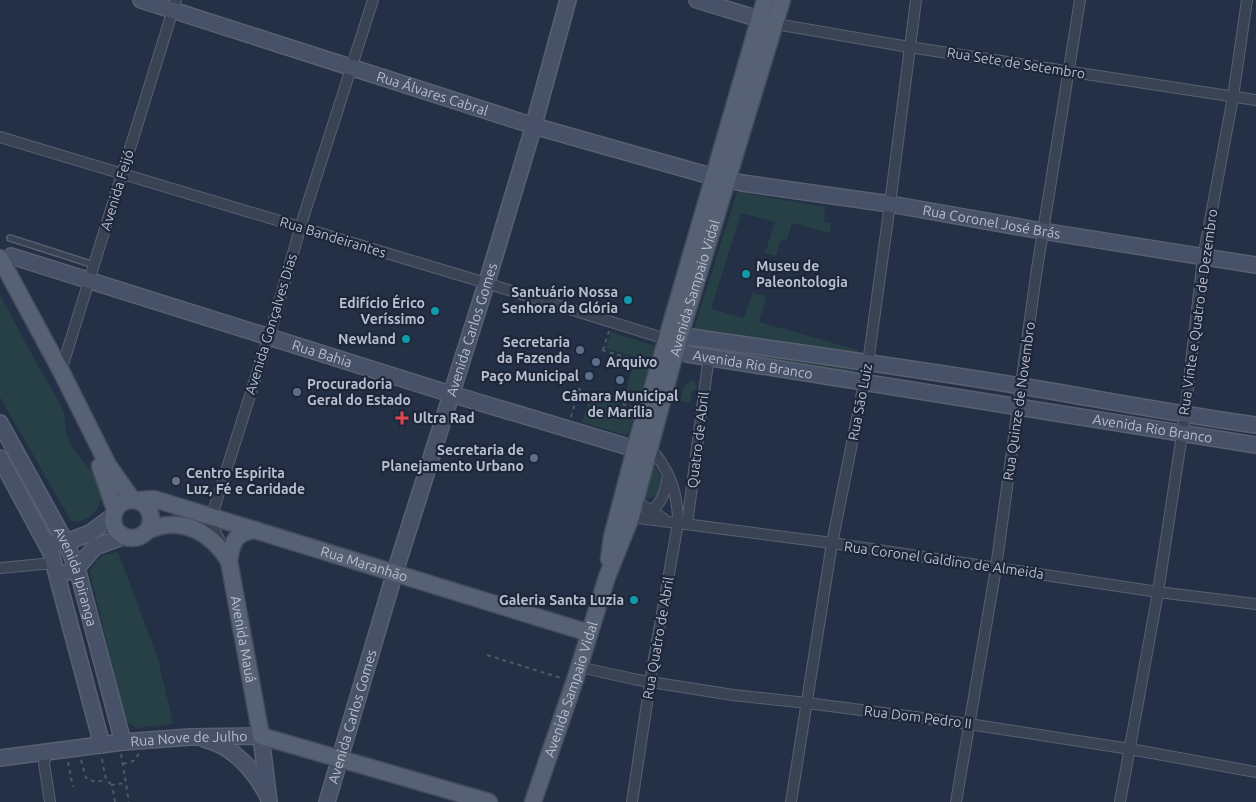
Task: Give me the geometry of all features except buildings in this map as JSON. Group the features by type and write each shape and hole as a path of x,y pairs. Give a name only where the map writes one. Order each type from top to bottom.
{"main road":[{"name":"Rua Álvares Cabral","path":"141,0 175,5 352,68 534,126 720,179"},
{"name":"Avenida Carlos Gomes","path":"327,802 395,572 534,126 568,0"},
{"path":"696,0 776,24"},
{"name":"Avenida Sampaio Vidal","path":"607,578 612,537 628,477 641,451 674,342 720,179 765,0"},
{"name":"Avenida Sampaio Vidal","path":"720,179 776,24 782,0"},
{"name":"Rua Coronel José Brás","path":"720,179 890,204 1203,258 1256,265"},
{"path":"6,257 4,275 108,465 135,500 145,504 149,511 150,524 147,531 142,535 131,539 122,537 95,547 70,572 64,572 54,561 51,548 55,544 90,533 114,513 119,504 135,500"},
{"name":"Rua Bahia","path":"6,257 89,280 450,394 641,451"},
{"path":"4,275 49,349 102,470 114,513 113,524 122,537"},
{"name":"Avenida Rio Branco","path":"674,342 691,338 868,363 1256,425"},
{"name":"Avenida Rio Branco","path":"674,342 687,354 1256,445"},
{"name":"Avenida Ipiranga","path":"0,423 65,541 76,568 122,746"},
{"name":"Avenida Sampaio Vidal","path":"533,802 607,578 635,518 641,451"},
{"name":"Avenida Ipiranga","path":"0,458 54,561 102,748"},
{"name":"Rua Maranhão","path":"135,500 154,499 590,633"},
{"name":"Avenida Mauá","path":"147,531 163,525 182,526 203,533 218,545 229,561 261,736"},
{"path":"229,561 232,547 238,536 256,530"},
{"path":"261,736 269,802"},
{"name":"Rua Nove de Julho","path":"0,758 47,751 102,748 190,737 261,736 489,802"},
{"path":"190,737 217,744 238,756 257,780 269,802"}],"street":[{"name":"Avenida Gonçalves Dias","path":"212,517 373,0"},
{"name":"Rua São Luiz","path":"790,802 832,543 868,363 916,0"},
{"name":"Rua Quinze de Novembro","path":"956,802 996,568 1042,231 1080,0"},
{"name":"Rua Vinte e Quatro de Dezembro","path":"1120,802 1158,592 1185,415 1203,258 1233,97 1247,0"},
{"name":"Avenida Feijó","path":"60,376 175,5"},
{"name":"Rua Sete de Setembro","path":"776,24 1256,100"},
{"name":"Rua Bandeirantes","path":"0,137 486,283 674,342"},
{"path":"49,349 62,353 70,342"},
{"name":"Quatro de Abril","path":"688,517 708,363"},
{"name":"Rua Quatro de Abril","path":"632,802 674,522 676,493 656,455 641,451"},
{"path":"635,518 651,512 657,507 664,496 668,475"},
{"path":"628,477 636,499 651,512 674,522"},
{"path":"212,517 211,522 229,561"},
{"name":"Rua Coronel Galdino de Almeida","path":"635,518 832,543 1158,592 1256,604"},
{"path":"0,568 54,561"},
{"name":"Rua Dom Pedro II","path":"579,667 650,682 733,695 969,724 1130,748 1256,772"},
{"path":"47,751 44,763 50,802"}],"lane":[{"path":"10,238 94,264"}],"path":[{"path":"610,330 603,350 652,365"},
{"path":"571,420 580,389 639,409"},
{"path":"487,656 563,679"},
{"path":"122,746 129,802"},
{"path":"102,748 106,780 112,785 115,802"},
{"path":"123,764 133,761 141,752"},
{"path":"80,754 86,778 94,782 106,780"},
{"path":"68,759 73,787"},
{"path":"112,785 126,783"}],"green space":[{"path":"737,192 825,207 824,222 831,223 830,233 792,223 787,240 781,239 776,256 765,253 775,222 741,213 711,309 744,318 753,292 766,297 759,322 858,350 858,353 693,332"},
{"path":"0,295 61,406 70,443 99,483 102,496 100,502 94,513 83,520 71,521 0,397"},
{"path":"611,332 655,346 650,362 606,348"},
{"path":"691,343 854,368 853,375 689,349"},
{"path":"634,362 649,367 637,405 623,400"},
{"path":"692,379 698,387 692,392 690,403 680,401 684,386"},
{"path":"590,396 636,410 628,434 625,435 582,422"},
{"path":"654,465 664,481 658,493 653,497 646,498"},
{"path":"118,552 158,659 173,724 137,728 126,722 90,573 92,567 102,555"}],"place":[{"name":"Museu de Paleontologia","path":"746,274"},
{"name":"Santuário Nossa Senhora da Glória","path":"628,300"},
{"name":"Edifício Érico Veríssimo","path":"435,311"},
{"name":"Newland","path":"406,339"},
{"name":"Secretaria da Fazenda","path":"580,350"},
{"name":"Arquivo","path":"596,362"},
{"name":"Paço Municipal","path":"589,376"},
{"name":"Câmara Municipal de Marília","path":"620,380"},
{"name":"Procuradoria Geral do Estado","path":"297,392"},
{"name":"Ultra Rad","path":"402,418"},
{"name":"Secretaria de Planejamento Urbano","path":"534,458"},
{"name":"Centro Espírita Luz, Fé e Caridade","path":"176,481"},
{"name":"Galeria Santa Luzia","path":"634,600"}]}
